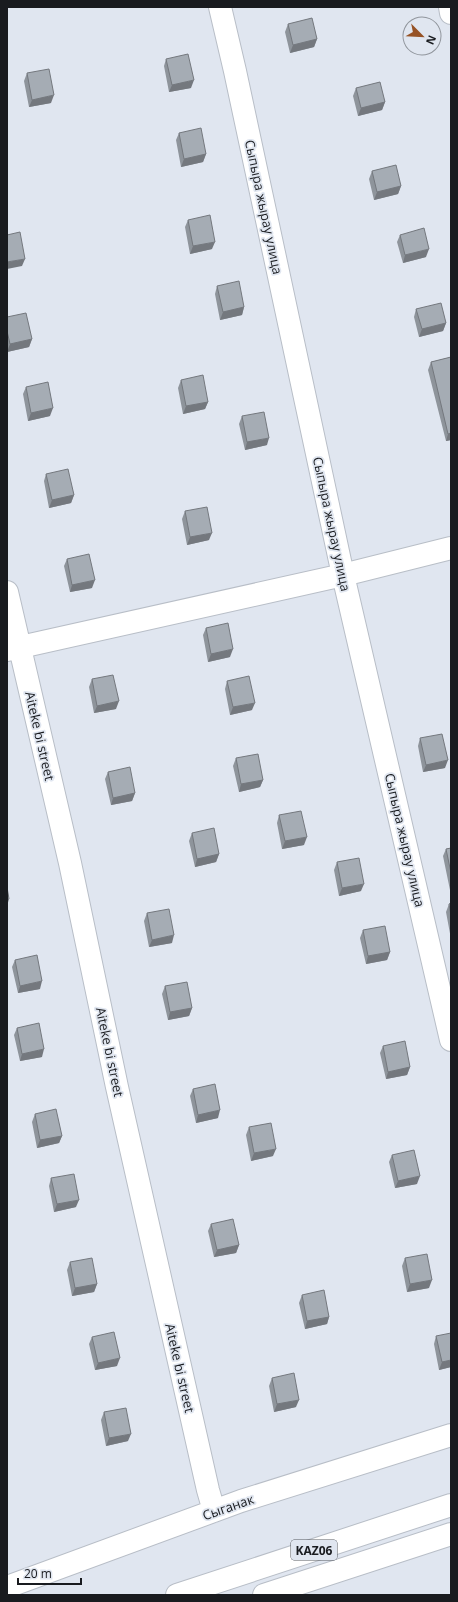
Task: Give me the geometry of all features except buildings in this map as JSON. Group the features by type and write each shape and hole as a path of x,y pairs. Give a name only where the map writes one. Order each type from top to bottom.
{"main road":[{"name":"Сыпыра жырау улица","path":"220,7 237,78 343,575 451,1040"},
{"path":"450,7 451,13"},
{"path":"13,649 343,575 451,548"},
{"name":"Aiteke bi street","path":"7,592 13,649 70,863 121,1103 206,1483 214,1511"},
{"name":"Сыганак","path":"7,1587 214,1511 451,1435"},
{"name":"KАZ06","path":"178,1595 451,1505"},
{"name":"KАZ06","path":"264,1595 451,1534"}]}
